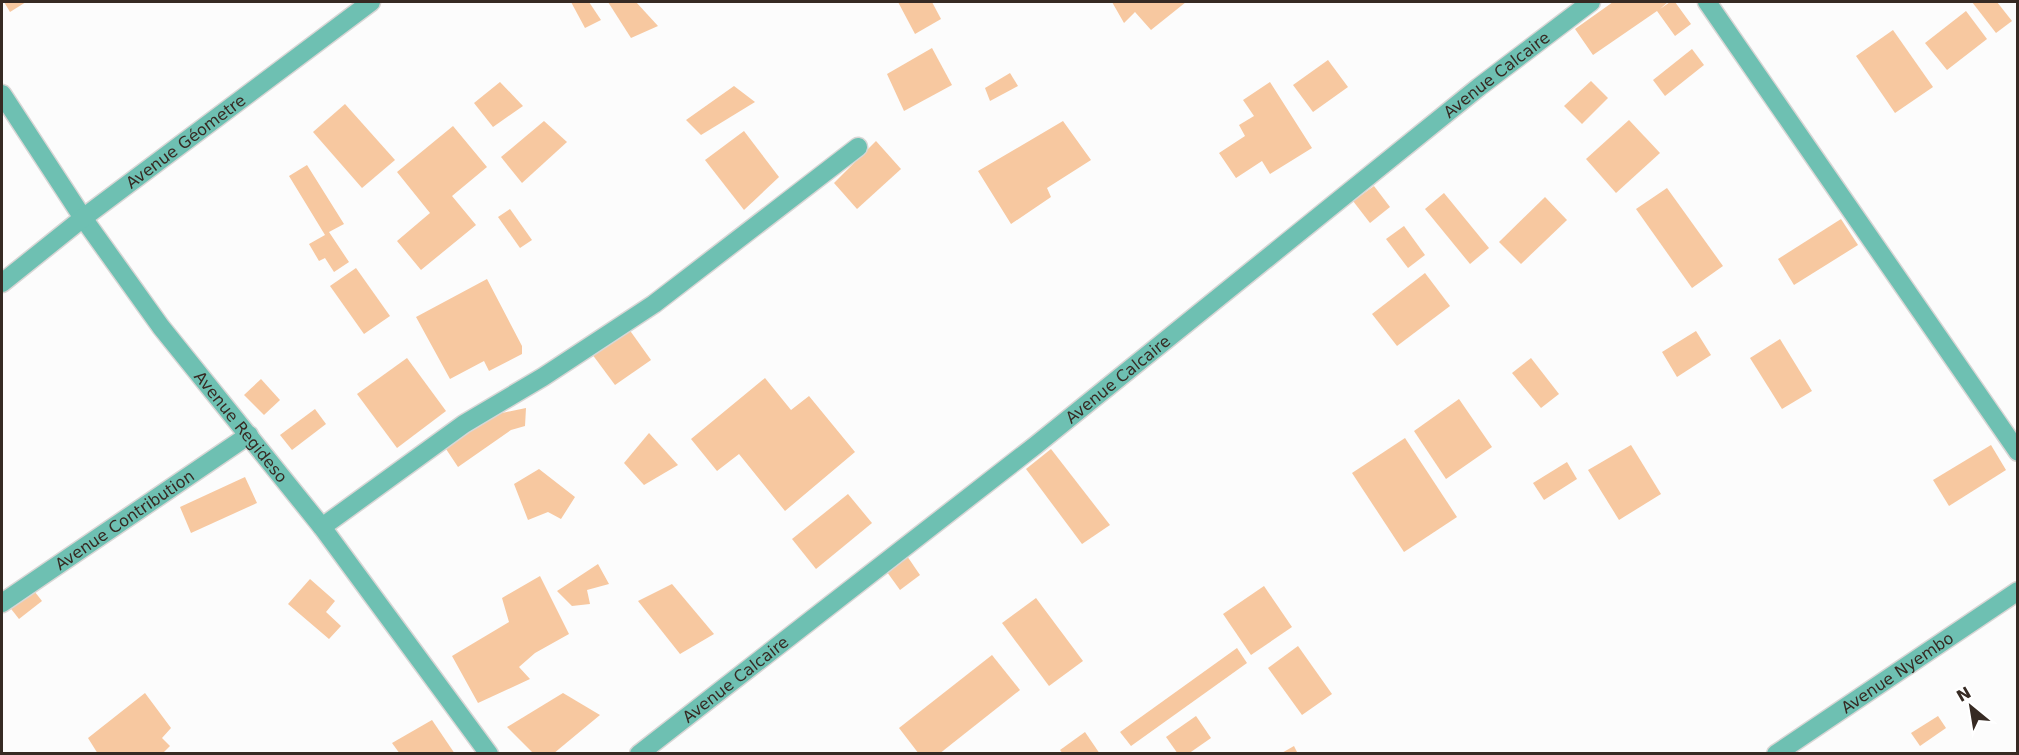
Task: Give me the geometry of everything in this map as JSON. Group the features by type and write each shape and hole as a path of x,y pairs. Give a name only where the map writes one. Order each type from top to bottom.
{"street":[{"name":"Avenue Géometre","path":"2,283 83,218 371,2"},
{"name":"Avenue Calcaire","path":"639,753 1036,445 1479,87 1591,2"},
{"path":"1707,2 2018,452"},
{"name":"Avenue Regideso","path":"2,94 83,218 161,327 322,527 489,753"},
{"path":"322,527 464,424 543,377 654,304 858,147"},
{"name":"Avenue Contribution","path":"2,603 249,435"},
{"name":"Avenue Nyembo","path":"1776,753 2017,593"}],"building":[{"path":"4,2 26,2 10,12"},
{"path":"571,2 589,2 601,20 585,28"},
{"path":"608,2 636,2 658,26 631,38"},
{"path":"898,2 932,2 941,19 915,34"},
{"path":"1112,2 1186,2 1151,30 1135,12 1124,23"},
{"path":"1613,2 1668,2 1660,9 1670,2 1675,2 1691,24 1675,36 1657,11 1593,55 1575,29"},
{"path":"1972,2 1997,2 2012,21 1996,33"},
{"path":"1966,11 1987,39 1947,70 1925,43"},
{"path":"1893,30 1933,87 1895,113 1856,56"},
{"path":"932,48 952,85 904,111 887,74"},
{"path":"1692,49 1704,65 1665,96 1653,80"},
{"path":"1328,60 1348,87 1313,112 1293,85"},
{"path":"1010,73 1018,86 990,101 985,88"},
{"path":"1591,81 1608,98 1582,124 1564,106"},
{"path":"500,82 523,106 493,127 474,103"},
{"path":"1270,82 1312,148 1270,174 1262,161 1236,178 1219,153 1245,136 1239,125 1254,116 1243,100"},
{"path":"734,86 755,102 701,135 686,120"},
{"path":"345,104 395,160 362,188 313,132"},
{"path":"1629,120 1660,153 1616,193 1586,159"},
{"path":"544,121 567,142 522,183 501,157"},
{"path":"1063,121 1091,160 1047,188 1051,197 1011,224 978,171"},
{"path":"453,126 487,167 452,196 476,225 421,270 397,241 430,213 397,172"},
{"path":"744,131 779,177 744,210 705,160"},
{"path":"876,141 901,169 857,209 834,183"},
{"path":"307,165 344,224 329,232 349,262 334,272 325,258 319,261 309,244 325,235 289,176"},
{"path":"1374,186 1390,207 1370,223 1353,201"},
{"path":"1667,188 1723,266 1692,288 1636,209"},
{"path":"1444,193 1489,248 1470,264 1425,209"},
{"path":"1545,197 1567,220 1521,264 1499,242"},
{"path":"510,209 532,240 520,248 498,217"},
{"path":"1841,219 1858,245 1794,285 1778,259"},
{"path":"1404,226 1425,255 1408,268 1386,239"},
{"path":"356,268 390,316 364,334 330,286"},
{"path":"1425,273 1450,306 1397,346 1372,314"},
{"path":"487,279 522,346 522,354 489,371 484,361 450,379 416,317"},
{"path":"626,325 651,360 615,385 589,350"},
{"path":"1696,331 1711,355 1677,377 1662,352"},
{"path":"1780,339 1812,391 1782,409 1750,358"},
{"path":"407,358 446,411 397,448 357,394"},
{"path":"1531,358 1559,394 1541,408 1512,373"},
{"path":"765,378 791,410 809,396 855,452 785,511 739,454 717,471 691,439"},
{"path":"261,379 280,400 264,415 244,395"},
{"path":"1459,399 1492,447 1446,479 1414,431"},
{"path":"526,408 525,426 511,430 458,467 444,446 488,416"},
{"path":"315,409 326,424 292,450 280,435"},
{"path":"649,433 678,465 644,485 624,463"},
{"path":"1405,438 1457,517 1404,552 1352,473"},
{"path":"1631,445 1661,494 1619,520 1588,470"},
{"path":"1991,445 2006,470 1949,506 1933,480"},
{"path":"1051,449 1110,525 1082,544 1026,469"},
{"path":"1567,462 1577,479 1544,500 1533,483"},
{"path":"539,469 575,497 561,519 548,512 528,520 514,484"},
{"path":"245,477 257,503 191,533 180,507"},
{"path":"848,494 872,523 816,569 792,539"},
{"path":"907,556 920,575 900,590 887,572"},
{"path":"598,564 609,584 587,590 590,604 572,606 557,591"},
{"path":"540,576 569,634 535,653 519,667 530,679 478,703 452,656 509,622 502,598"},
{"path":"310,579 335,601 326,612 341,626 329,639 288,604"},
{"path":"672,584 714,634 680,654 638,601"},
{"path":"1264,586 1292,627 1251,655 1223,614"},
{"path":"31,587 42,601 19,619 8,605"},
{"path":"1036,598 1083,661 1049,686 1002,623"},
{"path":"1298,646 1332,694 1302,715 1268,668"},
{"path":"1237,648 1247,663 1131,746 1120,732"},
{"path":"992,655 1020,690 939,754 919,754 899,728"},
{"path":"145,693 171,728 162,738 170,746 162,754 98,754 88,738"},
{"path":"563,693 600,715 553,754 534,754 507,727"},
{"path":"1196,716 1211,738 1188,754 1178,754 1166,737"},
{"path":"1938,716 1946,728 1920,746 1911,733"},
{"path":"432,720 455,754 400,754 392,743"},
{"path":"1085,732 1100,754 1063,754 1060,750"},
{"path":"1294,746 1298,754 1280,754"}]}
